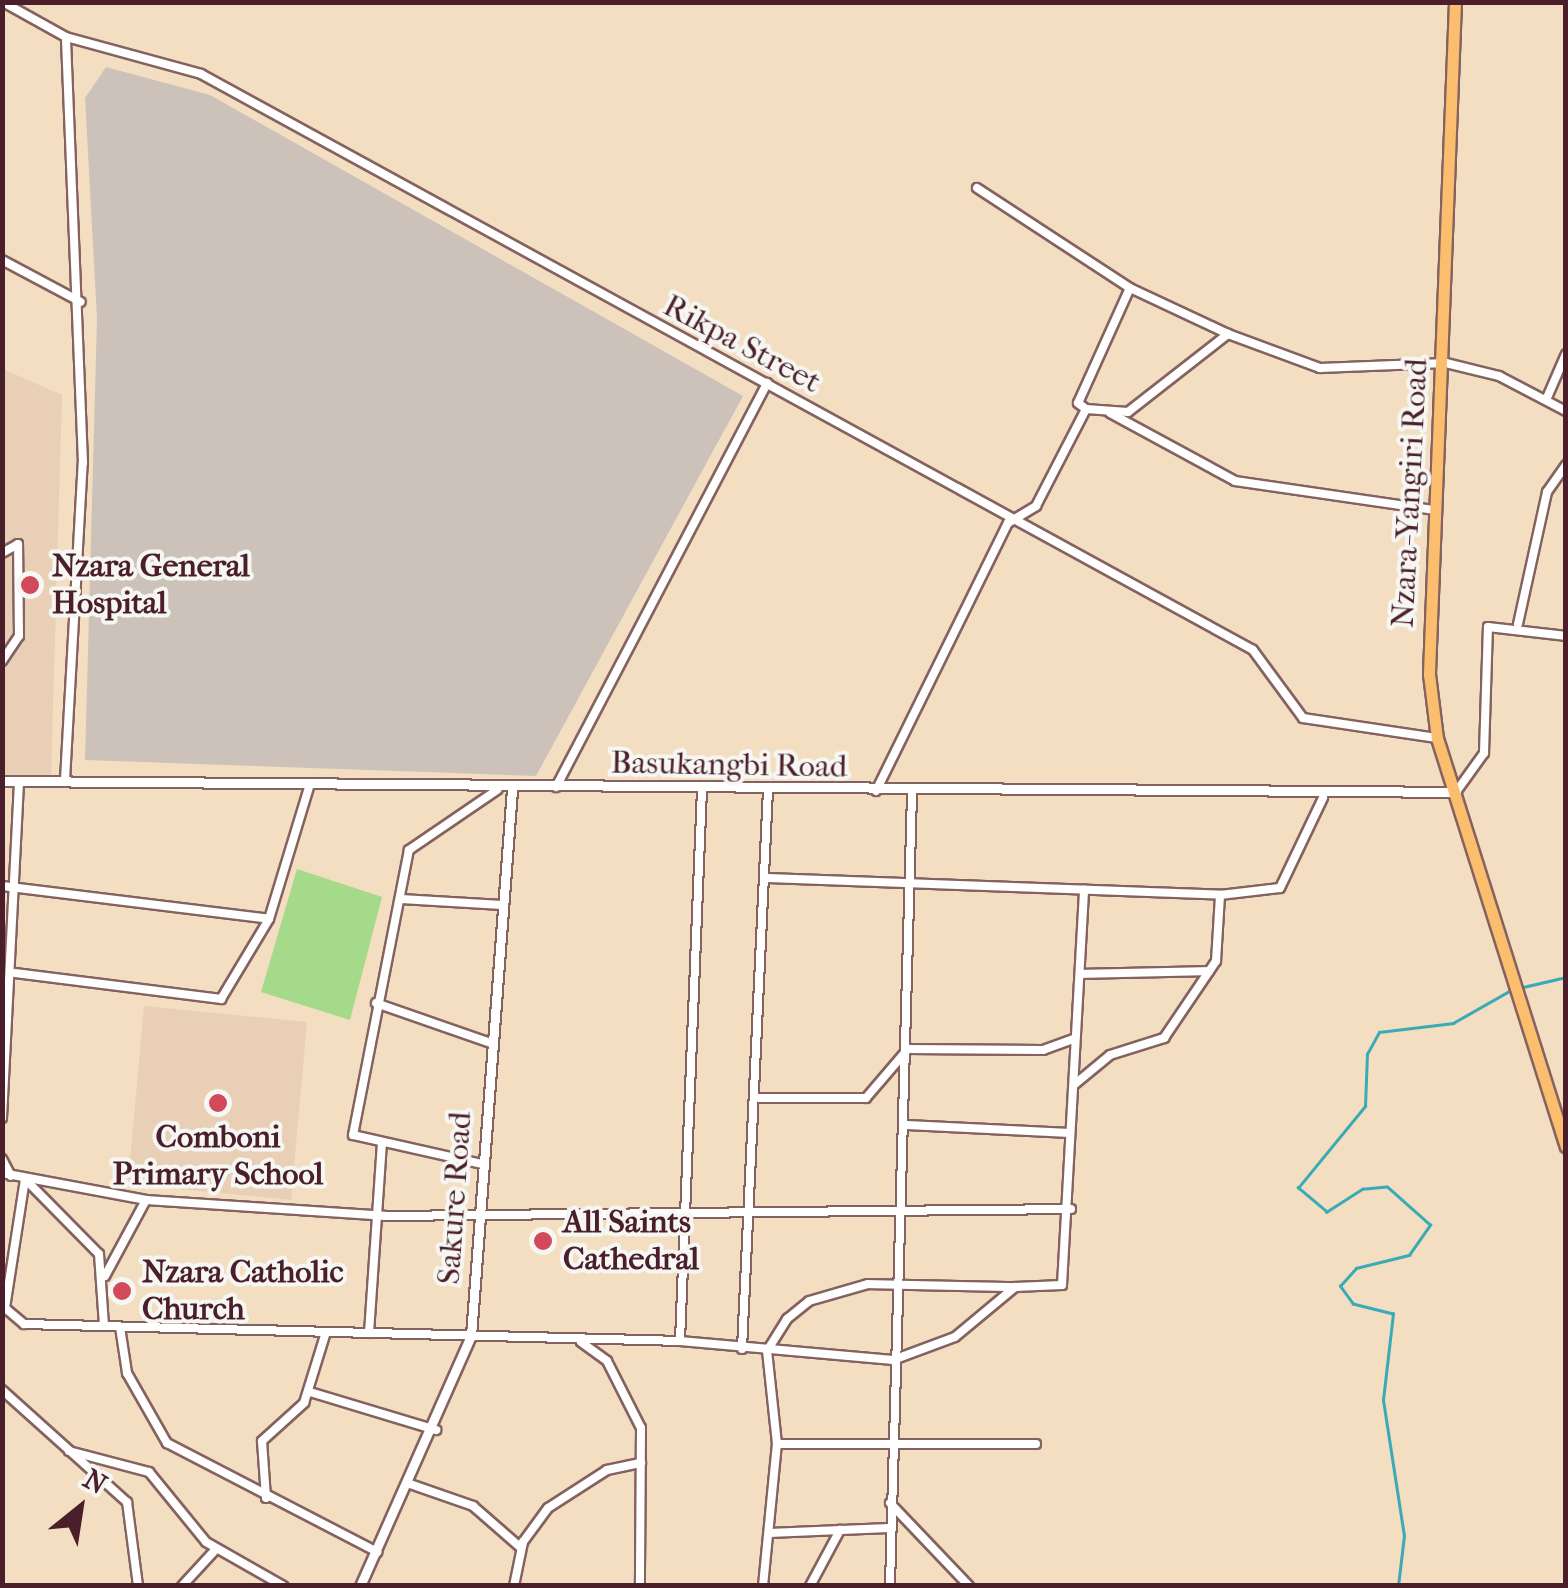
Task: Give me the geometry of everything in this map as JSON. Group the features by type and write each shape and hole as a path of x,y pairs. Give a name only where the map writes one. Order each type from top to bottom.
{"main road":[{"name":"Nzara-Yangiri Road","path":"1455,2 1446,362 1428,598 1437,738 1523,997 1566,1146"}],"street":[{"name":"Rikpa Street","path":"4,2 66,37 202,74 767,384 1008,522 1253,650 1303,718 1437,738"},
{"path":"65,780 82,302 66,37"},
{"path":"977,188 1130,288 1228,334 1320,368 1446,362 1566,411"},
{"path":"2,260 82,302"},
{"path":"1130,288 1078,403 1086,409 1110,414 1235,481 1435,510"},
{"path":"1110,414 1128,412 1228,334"},
{"path":"1546,400 1566,354"},
{"path":"554,790 767,384"},
{"path":"876,791 1008,522 1036,506 1086,409"},
{"path":"1518,624 1547,492 1566,465"},
{"path":"2,554 18,544 19,636 2,661"},
{"path":"1456,792 1484,753 1488,627 1518,624 1566,636"},
{"name":"Basukangbi Road","path":"2,781 1323,798 1456,792"},
{"path":"2,1118 15,977 19,781"},
{"path":"2,979 15,977 221,999 269,919 309,786"},
{"path":"680,1341 690,1208 702,789"},
{"path":"482,1164 353,1135 409,850 497,790"},
{"name":"Sakure Road","path":"360,1586 436,1430 471,1336 512,790"},
{"path":"742,1350 756,1208 768,790"},
{"path":"890,1586 893,1360 907,1124 912,792"},
{"path":"764,878 1220,894 1280,888 1323,798"},
{"path":"2,886 269,919"},
{"path":"764,1586 776,1444 766,1351 810,1302 898,1284 1062,1285 1071,1209 1070,1133 1084,890"},
{"path":"1075,1084 1110,1055 1164,1038 1210,971 1220,894"},
{"path":"401,899 502,904"},
{"path":"1081,974 1210,971"},
{"path":"376,1003 491,1043"},
{"path":"758,1098 866,1098 908,1050 1043,1050 1074,1039"},
{"path":"907,1124 1070,1133"},
{"path":"369,1334 384,1216 382,1142"},
{"path":"2,1159 7,1174 146,1200 384,1216 690,1208 756,1208 811,1216 902,1207 1071,1209"},
{"path":"26,1179 99,1254 104,1326"},
{"path":"16,1319 5,1308 26,1179"},
{"path":"103,1280 146,1200"},
{"path":"2,1320 581,1342 680,1341 742,1350 893,1360 955,1337 1014,1287"},
{"path":"120,1327 127,1373 168,1443 266,1498 377,1552"},
{"path":"266,1498 266,1432 310,1392 326,1332"},
{"path":"581,1342 606,1362 634,1411 641,1464 640,1586"},
{"path":"2,1390 127,1502 138,1586"},
{"path":"310,1392 436,1430"},
{"path":"776,1444 1036,1444"},
{"path":"70,1451 149,1472 216,1549 283,1586"},
{"path":"514,1586 521,1548 576,1488 641,1464"},
{"path":"410,1484 491,1516 521,1548"},
{"path":"890,1504 969,1586"},
{"path":"769,1533 888,1528"},
{"path":"810,1586 840,1530"},
{"path":"182,1586 216,1549"}],"shaded area":[{"path":"106,67 210,95 743,396 536,776 85,760 97,318 85,98"},
{"name":"Nzara General Hospital","path":"3,369 62,395 51,776 3,775"},
{"name":"Comboni Primary School","path":"144,1006 307,1022 291,1200 128,1184"}],"green space":[{"path":"297,869 382,897 350,1020 261,992"}],"waterway":[{"path":"1519,988 1566,977"},
{"path":"1398,1586 1404,1536 1383,1400 1393,1314 1353,1304 1340,1286 1356,1268 1409,1255 1430,1225 1387,1187 1363,1189 1327,1212 1298,1188 1365,1106 1367,1054 1379,1032 1453,1023 1511,990"}],"place":[{"name":"Nzara General Hospital","path":"30,585"},
{"name":"Comboni Primary School","path":"218,1103"},
{"name":"All Saints Cathedral","path":"543,1241"},
{"name":"Nzara Catholic Church","path":"122,1291"}]}
